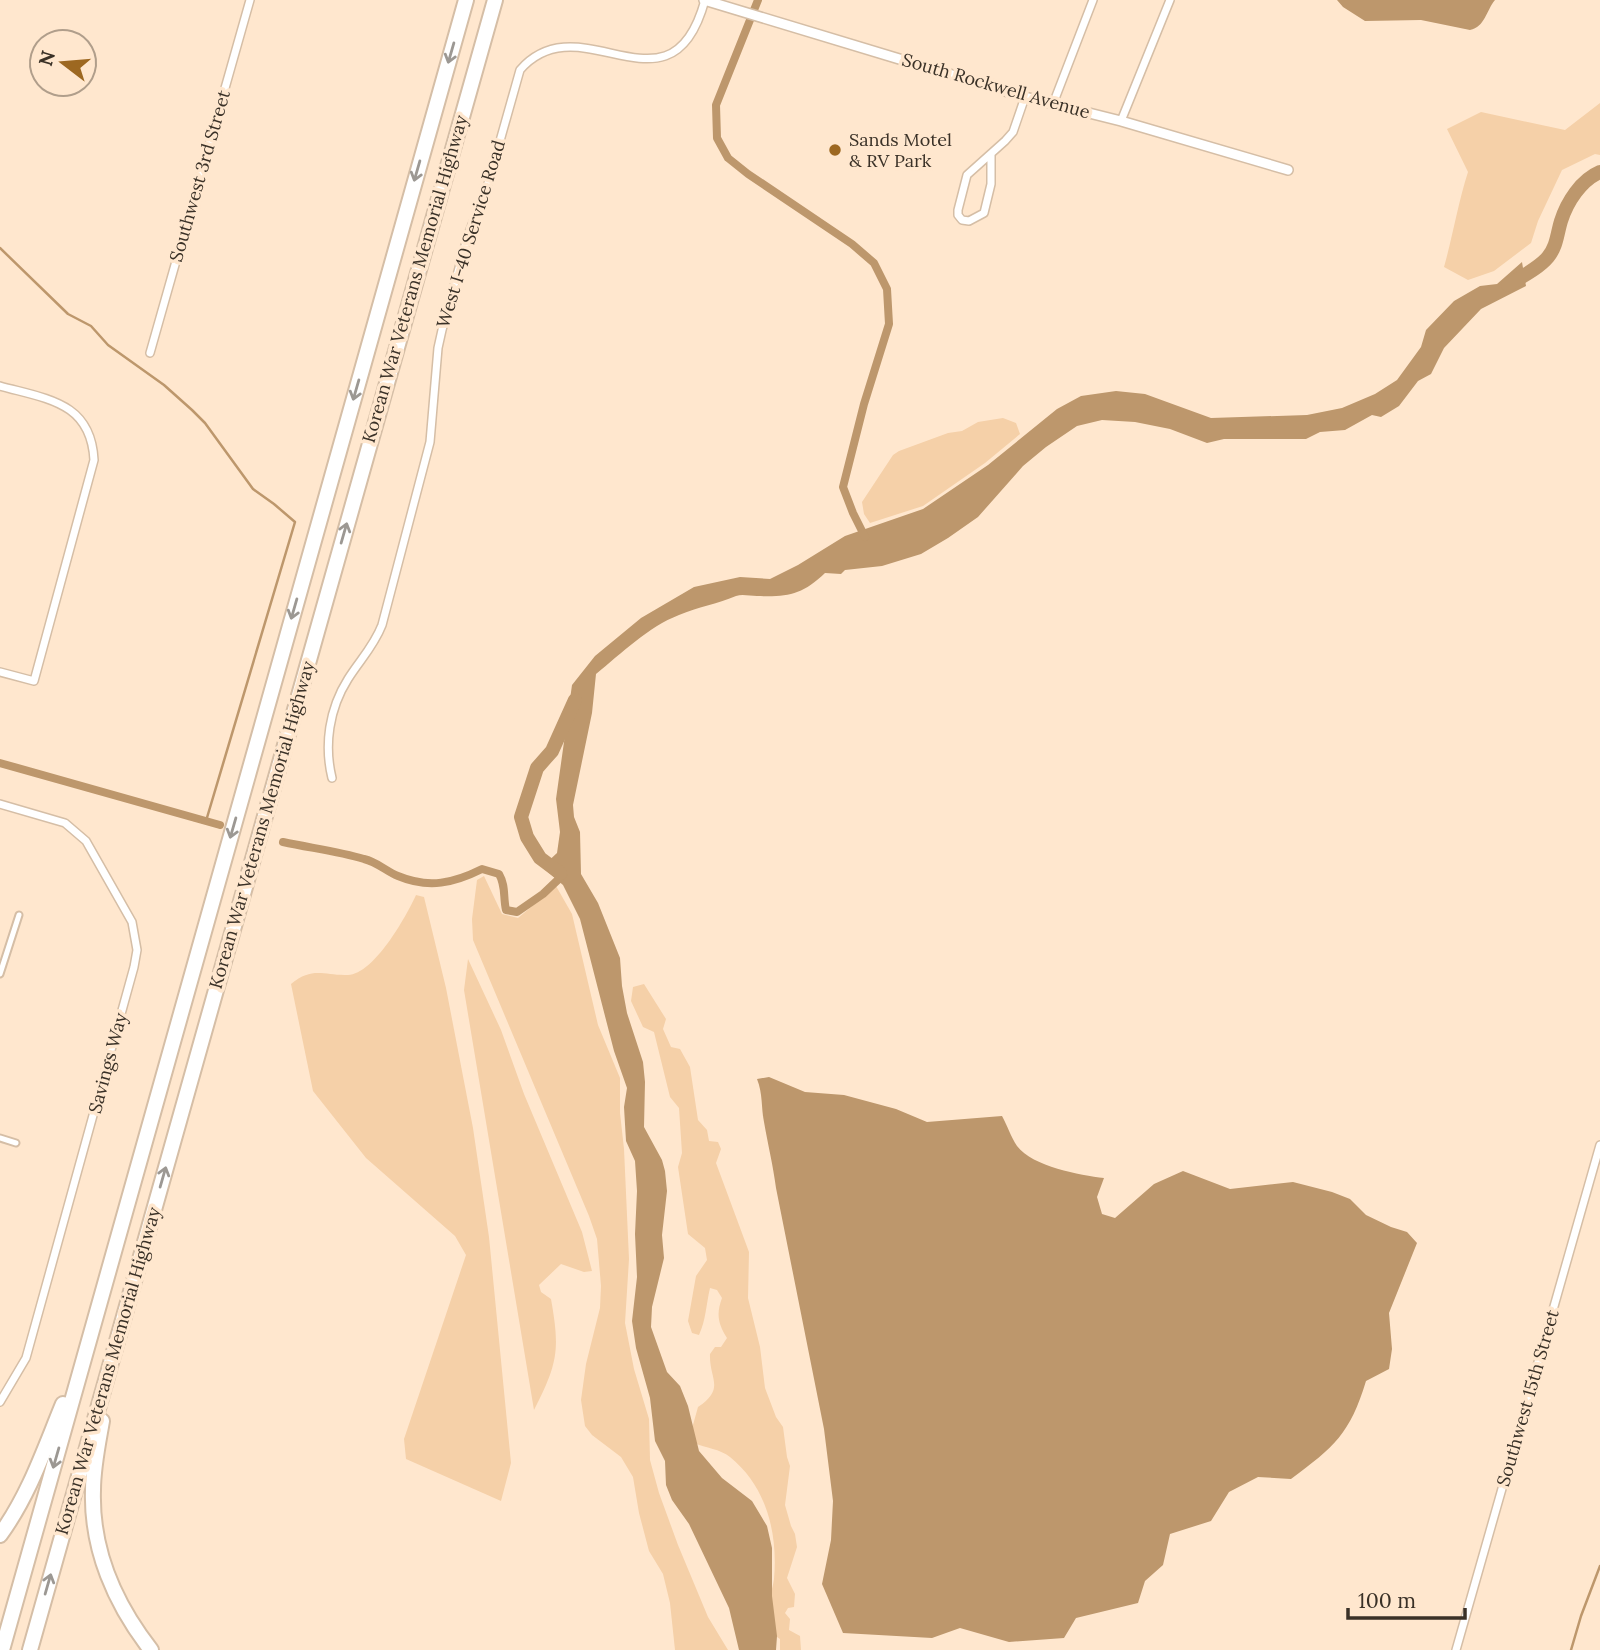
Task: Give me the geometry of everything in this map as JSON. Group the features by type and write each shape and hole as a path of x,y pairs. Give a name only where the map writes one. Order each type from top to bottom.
{"highway":[{"name":"Korean War Veterans Memorial Highway","path":"2,1650 466,0"},
{"name":"Korean War Veterans Memorial Highway","path":"30,1650 495,0"},
{"path":"473,74 504,0"},
{"path":"0,1535 33,1479 88,1345"},
{"path":"111,1360 94,1478 94,1519 107,1576 127,1616 151,1650"}],"street":[{"name":"Southwest 3rd Street","path":"150,353 250,0"},
{"path":"614,44 653,54 674,50 693,33 705,0"},
{"name":"South Rockwell Avenue","path":"705,0 1025,97 1121,121 1288,170"},
{"path":"1054,104 1093,0"},
{"path":"1121,121 1170,0"},
{"name":"West I-40 Service Road","path":"332,778 327,757 329,731 336,702 345,682 369,653 382,625 430,442 438,348 468,235 484,199 520,70 529,56 549,42"},
{"path":"991,154 991,184 984,213 969,221 962,220 958,210 967,175 1013,132 1025,97"},
{"path":"0,386 57,402 83,421 93,443 94,460 34,681 0,672"},
{"name":"Savings Way","path":"0,804 65,823 86,841 128,915 137,950 26,1358 0,1402"},
{"path":"0,974 19,915"},
{"path":"0,1138 16,1143"},
{"name":"Southwest 15th Street","path":"1456,1650 1600,1145"}],"shaded area":[{"path":"1337,0 1495,0 1479,26 1470,30 1421,20 1365,21"},
{"path":"1600,103 1600,155 1595,154 1562,170 1538,221 1531,243 1494,271 1468,280 1444,267 1468,172 1447,129 1481,112 1565,130"},
{"path":"1522,262 1526,286 1481,309 1444,348 1431,374 1418,381 1399,406 1381,417 1372,415 1345,430 1320,432 1306,439 1224,439 1207,443 1170,429 1135,422 1102,420 1077,426 1023,466 978,517 921,554 882,566 845,570 841,574 825,573 809,586 794,593 777,596 738,595 686,612 646,633 596,674 592,713 573,805 574,817 580,832 581,874 598,903 620,958 627,1013 643,1062 644,1127 665,1171 667,1191 662,1235 664,1258 652,1307 651,1327 667,1372 680,1386 688,1406 699,1451 722,1478 752,1501 767,1526 772,1548 776,1650 739,1650 729,1608 689,1524 672,1500 666,1485 665,1461 655,1441 650,1398 636,1348 632,1321 637,1277 637,1191 635,1161 626,1141 624,1107 627,1088 614,1051 580,919 563,885 542,867 557,853 560,832 556,799 572,685 595,656 641,618 694,587 740,577 770,579 845,536 923,509 988,465 1057,409 1081,396 1116,391 1145,394 1211,418 1307,415 1342,408 1375,394 1397,380 1421,347 1426,330 1454,301 1480,286 1497,284"},
{"path":"1003,418 1016,423 1020,434 985,463 923,506 870,523 864,514 862,502 893,455 948,433 962,431 978,422"},
{"path":"484,876 502,914 518,918 556,886 572,914 598,1025 620,1078 629,1259 625,1323 634,1369 649,1419 650,1460 678,1545 708,1617 728,1650 675,1650 670,1603 663,1574 649,1551 633,1477 621,1457 592,1435 585,1426 581,1400 586,1364 600,1308 597,1239 473,940 472,919 477,880"},
{"path":"416,895 424,897 446,988 473,1128 489,1237 511,1463 501,1501 406,1459 404,1439 466,1255 455,1236 366,1158 313,1091 291,984 306,975 348,975 368,965 388,943"},
{"path":"468,959 501,1030 524,1094 582,1232 592,1271 584,1272 561,1264 539,1285 541,1292 551,1299 556,1344 548,1380 534,1410 464,990"},
{"path":"644,984 666,1019 663,1029 671,1047 680,1049 690,1067 698,1120 707,1130 709,1141 718,1142 721,1149 716,1163 749,1252 748,1298 760,1347 765,1388 776,1417 783,1427 790,1466 785,1505 797,1547 787,1578 795,1594 794,1607 788,1608 785,1613 790,1619 789,1630 800,1636 801,1650 780,1650 780,1639 771,1632 768,1625 767,1612 775,1562 772,1529 761,1497 743,1469 726,1454 694,1443 691,1432 698,1407 707,1400 714,1388 710,1354 715,1347 721,1347 727,1338 719,1319 722,1298 717,1290 710,1288 699,1335 692,1333 688,1321 696,1276 707,1260 705,1248 688,1234 678,1167 682,1153 679,1108 670,1097 654,1032 643,1027 631,1001 633,987"},
{"path":"769,1077 805,1092 844,1095 896,1109 927,1122 1002,1116 1017,1146 1024,1153 1045,1165 1104,1178 1097,1197 1102,1214 1115,1218 1154,1184 1183,1171 1230,1189 1293,1182 1350,1199 1366,1215 1407,1232 1417,1243 1389,1313 1392,1349 1389,1369 1366,1381 1347,1427 1329,1448 1306,1468 1291,1479 1258,1477 1229,1492 1211,1521 1170,1534 1163,1565 1145,1581 1138,1603 1076,1618 1064,1638 1009,1642 960,1628 932,1638 843,1633 822,1584 831,1540 833,1501 824,1429 757,1079"}],"waterway":[{"path":"758,0 716,105 717,138 728,158 748,174 852,244 874,263 887,289 889,324 864,404 843,487 865,537"},
{"path":"1508,285 1535,269 1548,257 1571,199 1587,180 1600,172"},
{"path":"0,248 68,314 91,326 108,345 164,385 192,410 205,423 253,489 295,522 206,821"},
{"path":"560,873 540,858 527,837 521,817 537,768 552,751 575,700"},
{"path":"0,763 220,825"},
{"path":"283,842 364,859 398,876 420,882 451,881 482,869 499,874 504,887 506,910 517,912 543,894 563,875"},
{"path":"1571,1650 1600,1566"}],"place":[{"name":"Sands Motel & RV Park","path":"835,150"}]}
